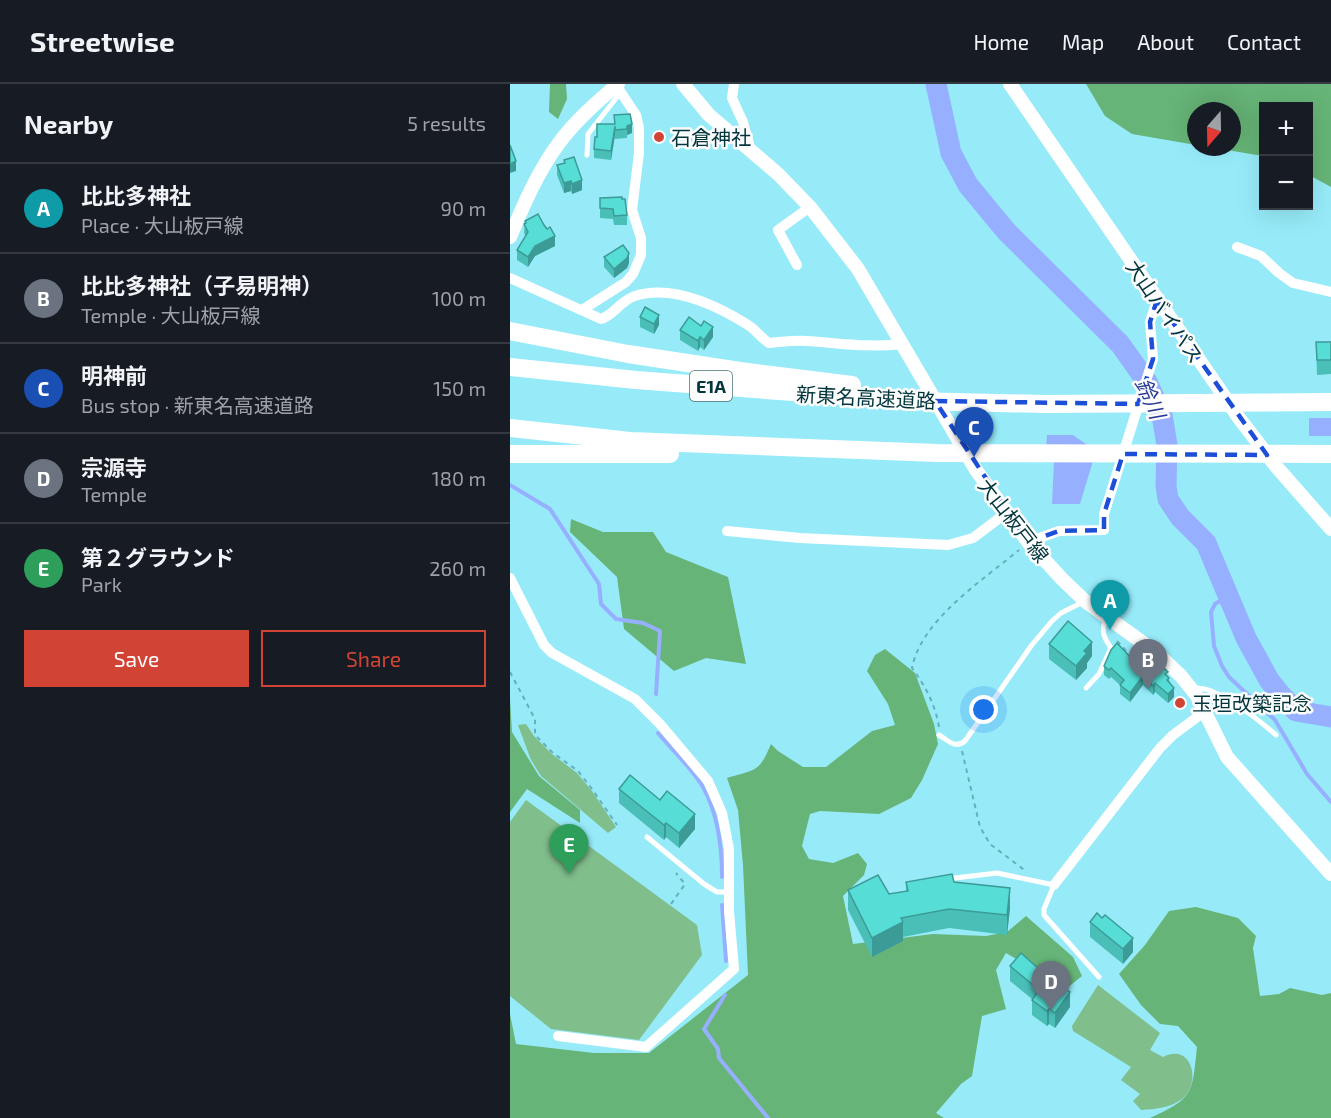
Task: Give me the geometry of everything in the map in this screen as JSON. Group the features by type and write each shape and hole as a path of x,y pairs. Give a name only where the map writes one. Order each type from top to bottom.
{"highway":[{"path":"510,331 628,354 909,395 1044,404 1331,402"},
{"name":"新東名高速道路","path":"510,367 636,380 909,395"},
{"path":"510,428 629,448"},
{"path":"510,454 629,448 937,453 1331,454"}],"main road":[{"name":"大山板戸線","path":"683,84 709,115 810,207 858,269 976,471 1028,542 1085,601 1163,658 1192,689 1227,757 1331,874"},
{"name":"大山バイパス","path":"1010,84 1157,300 1256,440 1331,529"},
{"path":"510,237 531,189 558,144 587,111 618,87"}],"street":[{"path":"734,84 732,98 743,122 751,152"},
{"path":"582,310 626,282 633,274 641,255 641,238 632,210 639,153 639,128 636,115 618,87"},
{"path":"797,265 778,230 810,207"},
{"path":"1236,247 1261,255 1293,283 1331,292"},
{"path":"510,278 604,318 629,298 647,293 666,293 696,300 719,309 749,326 769,343 807,341 876,347 902,344"},
{"path":"1028,542 1059,531 1104,530 1104,514 1150,369 1153,349 1150,322 1157,300"},
{"path":"727,531 800,538 948,545 973,537 1006,513"},
{"path":"510,579 544,645 552,653 635,699 660,724 708,781 722,813 729,849 734,969 646,1047 558,1036"},
{"path":"1054,885 1160,748 1173,735 1204,712"}],"lane":[{"path":"587,155 588,134 618,87"},
{"path":"939,735 954,745 965,741 1031,646 1052,621 1061,613 1085,601"},
{"path":"1086,688 1099,674 1111,648 1101,630 1107,618"},
{"path":"1192,689 1205,687 1245,709 1276,735"},
{"path":"647,837 704,884 717,892 729,892"},
{"path":"937,884 955,878 997,873 1054,885 1044,909 1044,915 1099,977"}],"path":[{"path":"939,735 939,726 927,689 912,668 919,647 939,617 1028,542"},
{"path":"1129,654 1139,665"},
{"path":"510,672 535,719 535,735 578,771 617,825"},
{"path":"959,745 966,764 980,828 990,844 1024,868 1038,882"},
{"path":"671,904 685,884 676,873"}],"highlighted area":[{"path":"1157,300 1267,455 1123,454 1104,514 1104,530 1059,531 1028,542 935,401 1138,404 1153,359 1150,322"}],"green space":[{"path":"550,84 566,84 567,99 558,119 549,112"},
{"path":"1086,84 1331,84 1331,187 1313,177 1313,102 1259,102 1259,155 1241,152 1241,102 1187,102 1187,143 1132,134 1105,116"},
{"path":"571,519 603,532 653,532 666,552 728,577 746,664 706,658 674,671 624,629 617,577 570,532"},
{"path":"885,649 915,673 934,724 938,744 911,798 879,814 820,811 810,814 802,846 809,859 833,863 858,853 867,864 864,875 843,896 853,944 933,934 986,936 1007,932 1026,916 1073,957 1082,976 1067,988 1006,953 996,970 1006,1009 982,1016 972,1076 961,1084 936,1113 944,1118 510,1118 510,1014 516,1044 594,1053 649,1053 748,975 738,810 727,778 751,771 759,765 771,744 803,767 826,767 872,731 895,725 888,704 867,671 875,655"},
{"path":"510,699 512,732 539,776 580,810 580,823 527,789 510,812"},
{"path":"526,724 534,736 552,754 577,773 616,827 608,833 541,776 531,760 518,725"},
{"path":"526,800 697,925 702,955 639,1040 551,1029 510,996 510,822"},
{"path":"1196,907 1238,918 1256,936 1253,948 1260,996 1279,994 1290,988 1322,995 1331,993 1331,1118 1150,1118 1175,1105 1188,1093 1194,1075 1197,1047 1178,1026 1160,1024 1141,1005 1119,974 1145,945 1169,911"},
{"path":"1098,985 1160,1033 1150,1050 1163,1057 1173,1054 1187,1059 1191,1066 1192,1084 1182,1099 1167,1106 1141,1110 1133,1101 1140,1094 1121,1080 1131,1067 1073,1031 1072,1026"}],"water":[{"path":"1309,418 1331,418 1331,436 1309,436"},
{"path":"1047,435 1073,435 1096,451 1080,504 1052,504 1054,461 1045,461"}],"building":[{"path":"630,114 632,124 627,126 627,129 615,130 615,126 611,151 594,149 597,124 615,124 614,115"},
{"path":"510,145 516,161 510,164"},
{"path":"574,157 582,180 572,184 571,181 564,183 557,165"},
{"path":"622,197 625,199 627,215 614,216 613,209 600,208 600,198"},
{"path":"538,214 547,229 550,227 555,236 535,246 528,257 517,250 528,232 525,221"},
{"path":"623,245 629,253 627,258 614,269 604,257"},
{"path":"645,307 659,315 654,324 640,317"},
{"path":"689,317 701,326 704,321 713,327 704,340 700,337 698,341 680,330"},
{"path":"1316,342 1331,342 1331,360 1317,360"},
{"path":"1068,621 1092,642 1084,651 1087,653 1076,666 1049,644"},
{"path":"1117,643 1133,660 1137,656 1146,667 1153,661 1156,664 1158,662 1168,672 1165,674 1169,678 1167,680 1174,688 1168,694 1155,683 1153,686 1143,676 1130,693 1120,685 1124,680 1111,668 1109,670 1104,666"},
{"path":"630,775 660,800 667,791 695,814 679,833 666,823 664,825 619,789"},
{"path":"952,874 954,882 1010,888 1007,915 949,909 901,918 903,922 872,938 848,890 878,875 889,894 908,891 906,882"},
{"path":"1097,913 1102,918 1105,915 1133,938 1123,949 1090,922"},
{"path":"1021,953 1039,969 1041,966 1067,984 1064,988 1070,992 1055,1013 1049,1009 1047,1011 1032,1000 1039,990 1010,966"}],"waterway":[{"name":"鈴川","path":"936,84 951,153 968,185 1006,231 1120,344 1147,382 1162,415 1167,445 1168,499 1180,517 1206,543 1246,638 1269,680 1296,711 1331,717"},
{"path":"510,485 550,509 599,584 601,604 616,619 643,623 660,631 656,694"},
{"path":"1228,596 1215,604 1211,612 1214,646 1222,666 1229,677 1275,720 1307,774 1331,802"},
{"path":"658,733 693,773 708,797 718,830 722,877"},
{"path":"722,905 726,961"},
{"path":"725,995 704,1029 718,1049 719,1058 768,1118"}],"place":[{"name":"石倉神社","path":"659,137"},
{"name":"明神前","path":"974,457"},
{"name":"比比多神社","path":"1110,630"},
{"name":"比比多神社（子易明神）","path":"1148,689"},
{"name":"玉垣改築記念","path":"1180,703"},
{"name":"第２グラウンド","path":"569,874"},
{"name":"宗源寺","path":"1051,1011"}]}
